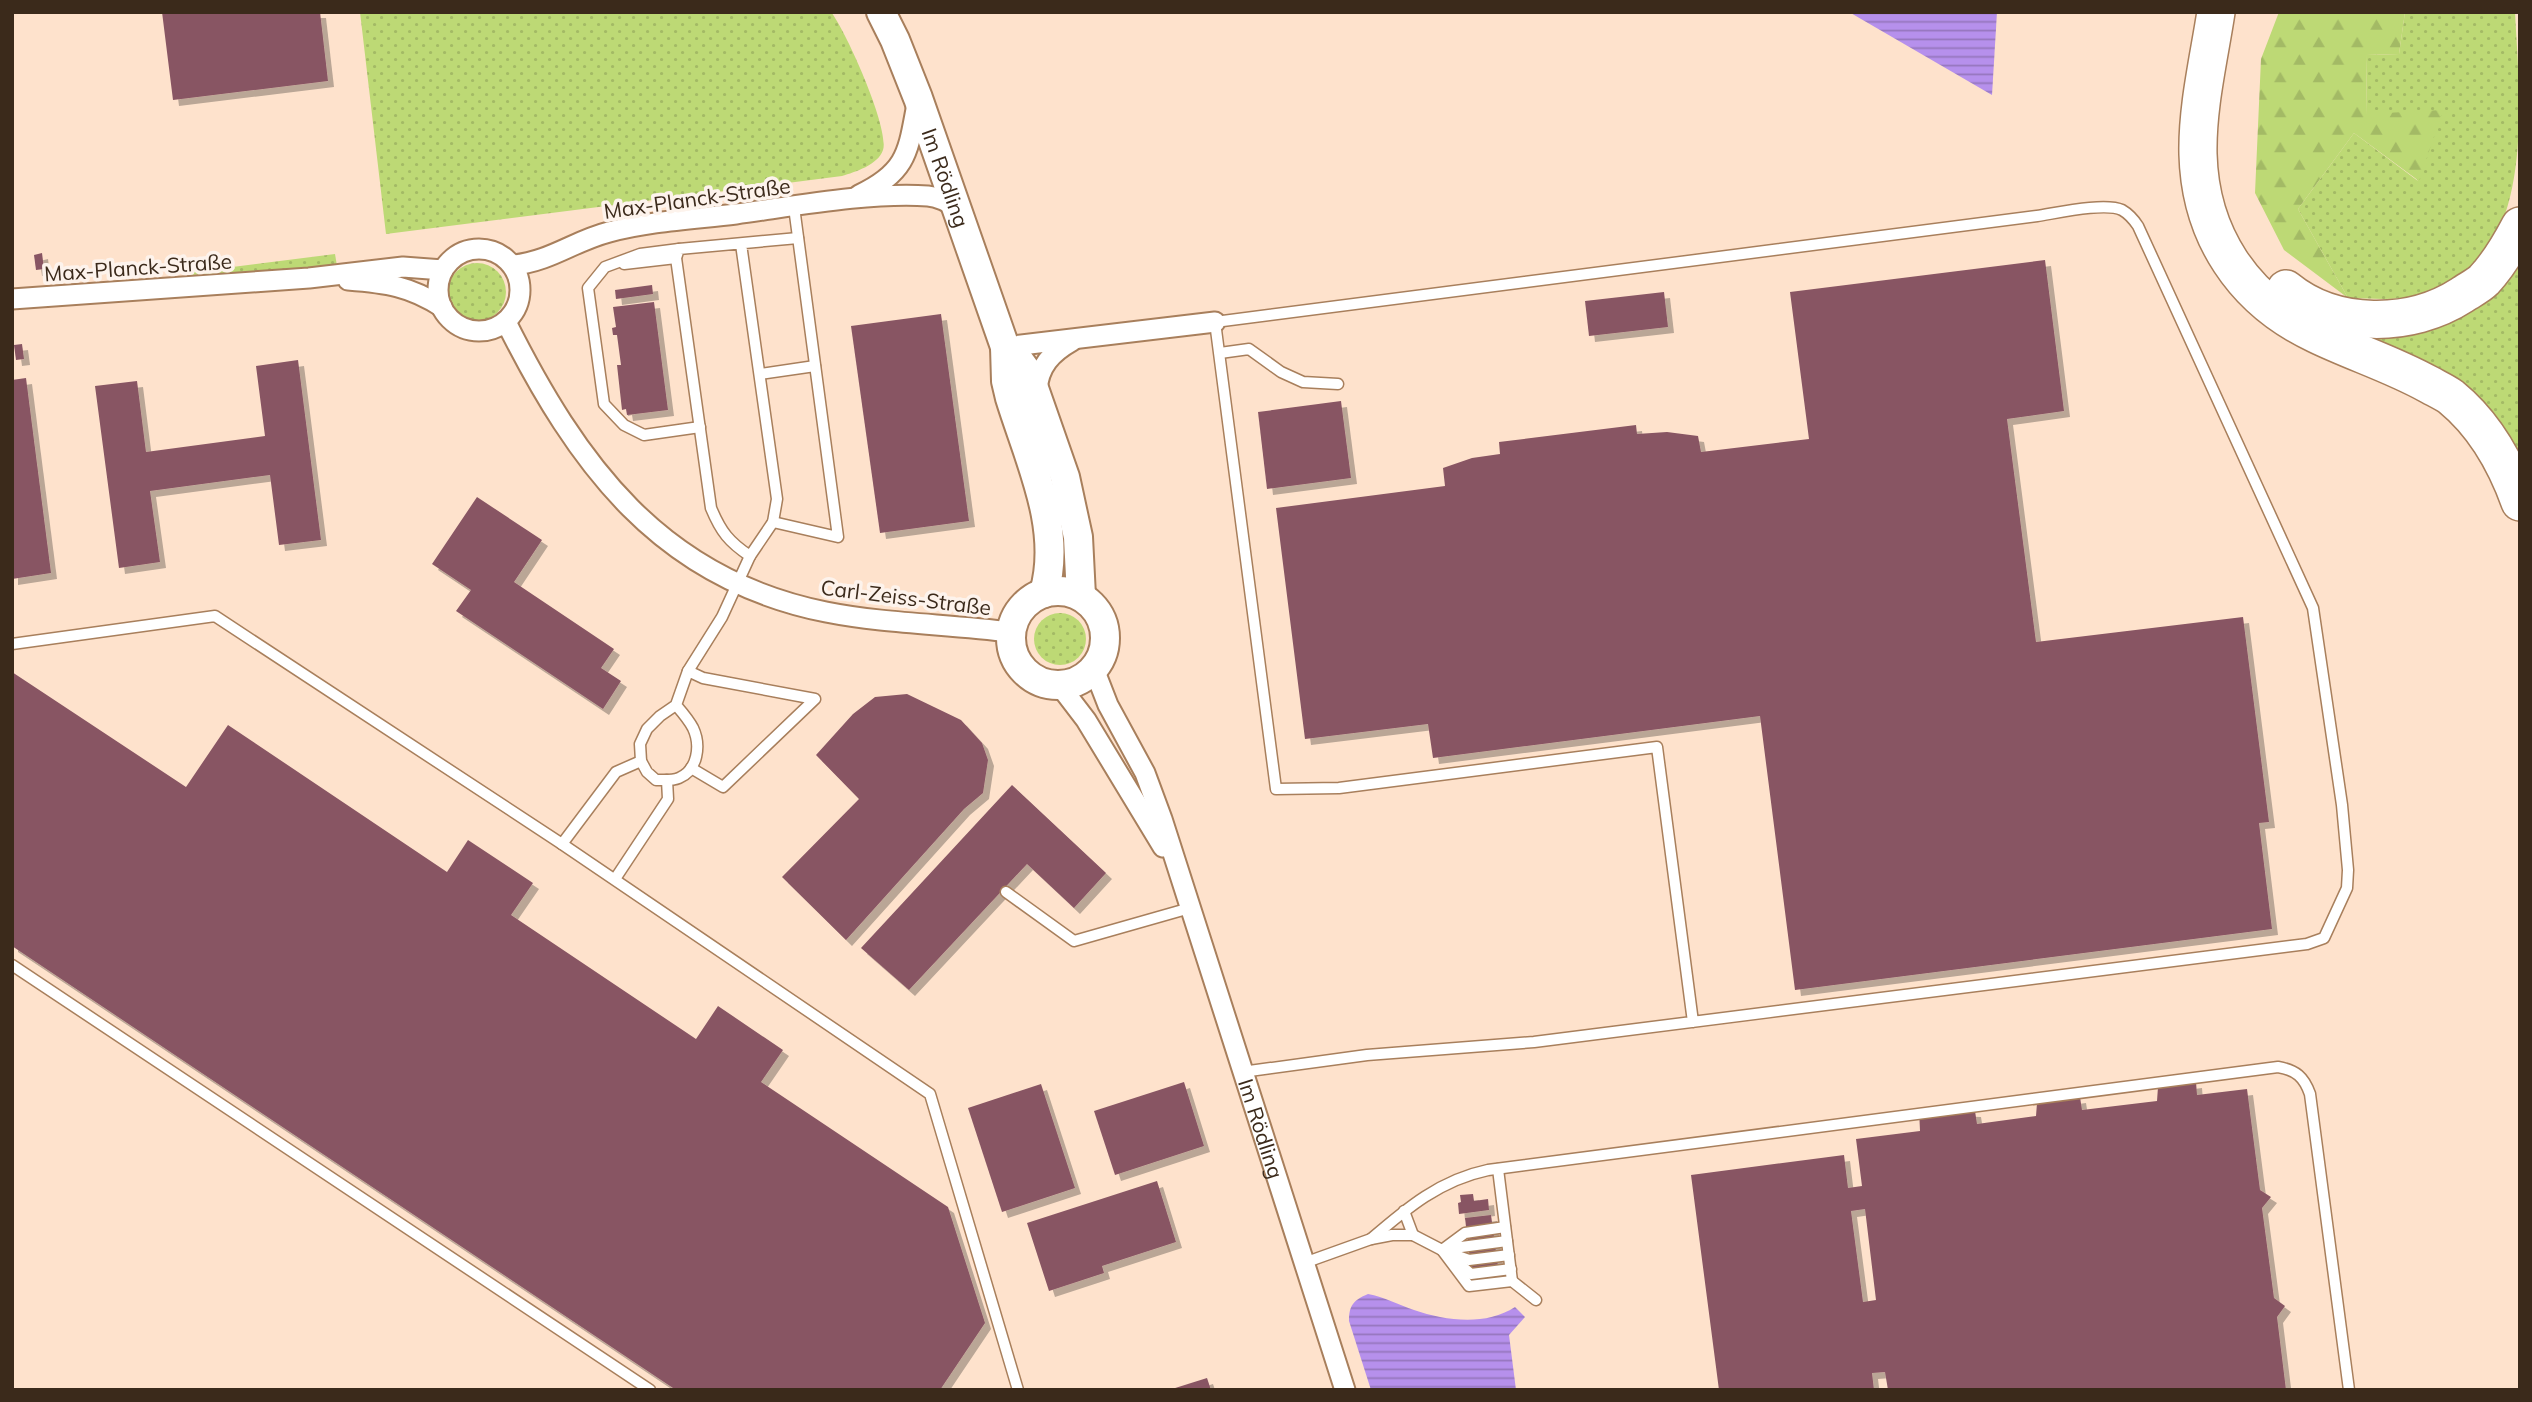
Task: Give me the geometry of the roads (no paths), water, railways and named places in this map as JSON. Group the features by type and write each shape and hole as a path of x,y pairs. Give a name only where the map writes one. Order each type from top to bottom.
{"highway":[{"path":"2217,12 2203,99 2198,153 2203,198 2218,243 2246,284 2280,315 2316,334 2400,369 2450,397 2486,436 2505,464 2520,502"},
{"path":"2241,12 2225,101 2221,153 2225,195 2239,237 2265,272 2295,296 2326,311 2361,320 2398,319 2445,306 2483,281 2506,252 2520,226"}],"street":[{"name":"Im Rödling","path":"881,12 918,98 1004,347 1010,398 1048,524 1051,558 1044,593"},
{"name":"Max-Planck-Straße","path":"851,200 882,184 897,170 909,144 918,98"},
{"name":"Max-Planck-Straße","path":"514,265 542,260 611,231 794,206 931,196 944,199 957,208"},
{"path":"486,249 498,252 514,265 520,278 520,297 513,315 506,321 487,331 465,329 447,317 438,289 443,270 450,260 461,252 486,249"},
{"name":"Max-Planck-Straße","path":"12,299 309,278 403,267 443,270"},
{"name":"Max-Planck-Straße","path":"309,278 364,281 399,287 420,293 442,307"},
{"name":"Carl-Zeiss-Straße","path":"506,321 522,354 565,426 614,492 671,544 737,583 783,601 828,613 1010,632"},
{"path":"1004,347 1215,323"},
{"path":"1037,390 1040,371 1045,363 1053,354 1076,339"},
{"name":"Im Rödling","path":"1004,347 1018,359 1037,390 1073,503 1081,596"},
{"path":"1063,591 1081,596 1092,605 1105,630 1101,657 1094,669 1084,678 1060,686 1037,681 1019,666 1013,655 1010,632 1016,615 1028,601 1044,593 1063,591"},
{"name":"Im Rödling","path":"1094,669 1108,705 1154,797 1345,1390"},
{"name":"Im Rödling","path":"1060,686 1086,720 1176,869"}],"lane":[{"path":"773,522 838,537 794,206"},
{"path":"1242,1072 1367,1055 1534,1042 1693,1022 2307,944 2324,938 2347,888 2348,870 2342,805 2313,608 2138,226 2120,209 2106,207 1215,323 1276,789 1339,788 1657,747 1693,1022"},
{"path":"700,427 644,435 624,425 604,404 588,288 605,267 640,254 678,253 799,238"},
{"path":"676,705 693,728 698,746 696,758 691,768 679,778 656,780 647,772 641,761 640,744 647,729 676,705 688,671 722,617 750,556 773,522 777,499 741,244"},
{"path":"678,253 711,508 721,530 750,556"},
{"path":"1220,353 1248,349 1281,372 1303,382 1338,384"},
{"path":"760,374 815,366"},
{"path":"12,643 215,616 562,844 930,1094 1018,1390"},
{"path":"688,671 703,678 815,699 723,787 691,768"},
{"path":"562,844 616,772 641,761"},
{"path":"615,880 668,799 667,780"},
{"path":"1006,892 1074,941 1189,908"},
{"path":"12,965 650,1390"},
{"path":"1371,1239 1431,1192 1453,1180 1498,1168 2278,1068 2290,1069 2300,1074 2310,1094 2349,1390"},
{"path":"1498,1168 1512,1281"},
{"path":"1404,1211 1413,1235"},
{"path":"1442,1250 1465,1233 1505,1227"},
{"path":"1304,1263 1371,1239 1413,1235 1469,1261 1509,1255"},
{"path":"1442,1250 1507,1241"},
{"path":"1442,1250 1471,1274 1511,1269"},
{"path":"1442,1250 1469,1286 1512,1281 1536,1300"}]}
